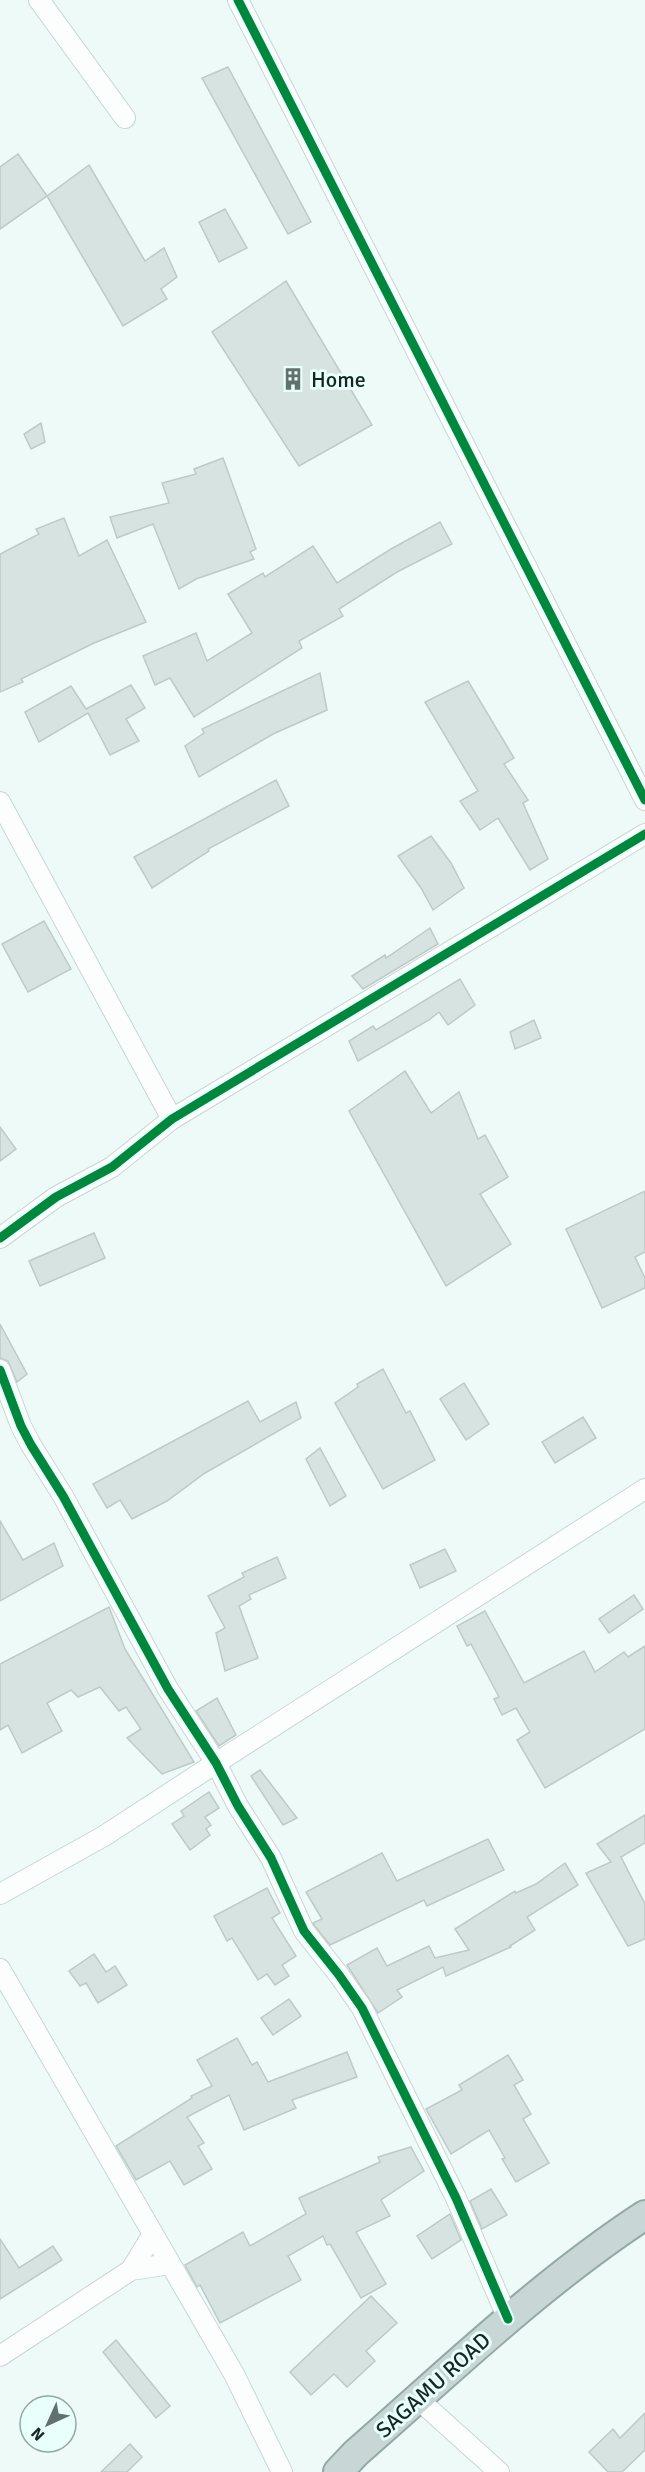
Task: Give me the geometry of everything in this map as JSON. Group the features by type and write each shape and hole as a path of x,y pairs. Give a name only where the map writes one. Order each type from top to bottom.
{"highway":[{"name":"SAGAMU ROAD","path":"338,2472 507,2319 620,2231 645,2215"}],"street":[{"path":"39,0 125,118"},
{"path":"238,0 645,800"},
{"path":"0,802 172,1119"},
{"path":"0,1238 56,1197 112,1167 172,1119 645,834"},
{"path":"0,1370 21,1426 31,1445 63,1496 168,1689 216,1763 238,1806 271,1858 304,1931 362,2008 456,2198 507,2319"},
{"path":"0,1894 104,1836 645,1489"},
{"path":"0,1969 234,2374 282,2472"},
{"path":"132,2270 153,2234"},
{"path":"0,2356 132,2270 170,2264"},
{"path":"418,2399 499,2472"}],"building":[{"path":"228,67 311,222 288,234 202,78"},
{"path":"18,154 47,196 0,229 0,167"},
{"path":"89,165 145,261 164,248 177,277 161,289 167,299 123,326 47,196"},
{"path":"225,209 247,248 219,262 199,222"},
{"name":"Home","path":"286,281 372,425 299,466 212,332"},
{"path":"41,423 45,442 31,449 24,434"},
{"path":"223,458 256,549 250,552 254,559 196,579 179,589 153,524 117,538 110,517 169,503 162,483 196,474 194,469"},
{"path":"64,518 79,556 107,540 146,622 94,643 21,679 23,682 0,692 0,554 39,534 36,529"},
{"path":"440,522 452,544 397,572 339,609 343,616 299,641 302,648 194,717 170,678 155,685 143,656 196,633 207,661 252,633 228,594 263,573 265,577 313,546 337,583"},
{"path":"320,673 327,710 273,734 199,777 185,746 204,733 202,729"},
{"path":"468,681 514,758 504,764 528,800 523,803 548,859 530,870 498,818 480,830 460,801 478,791 425,702"},
{"path":"131,685 145,708 126,719 139,741 110,755 88,713 39,742 25,712 71,686 86,709"},
{"path":"276,780 289,806 208,849 209,851 152,888 134,857"},
{"path":"431,836 451,863 464,888 433,910 421,888 398,856"},
{"path":"44,921 71,969 28,992 2,944"},
{"path":"430,928 438,944 363,989 352,976 385,955 386,958"},
{"path":"460,979 475,1005 448,1025 439,1012 358,1061 349,1041 373,1026 376,1030"},
{"path":"534,1020 541,1038 515,1049 510,1032"},
{"path":"405,1071 431,1113 459,1092 478,1139 485,1135 508,1177 480,1194 511,1244 446,1286 349,1111"},
{"path":"0,1127 16,1149 0,1161"},
{"path":"645,1191 645,1252 635,1257 645,1278 645,1288 602,1308 566,1229"},
{"path":"94,1233 105,1258 40,1286 29,1261"},
{"path":"0,1324 27,1374 17,1382 8,1361 0,1358"},
{"path":"383,1369 406,1413 410,1411 435,1460 383,1489 335,1403 358,1387 357,1384"},
{"path":"464,1383 489,1424 466,1440 440,1399"},
{"path":"248,1401 260,1422 296,1402 301,1418 205,1473 167,1501 132,1519 120,1500 107,1508 93,1484"},
{"path":"583,1417 596,1438 555,1463 542,1442"},
{"path":"320,1448 346,1496 330,1506 306,1459"},
{"path":"0,1521 23,1560 54,1543 63,1566 0,1601"},
{"path":"445,1549 456,1571 420,1588 410,1565"},
{"path":"277,1557 286,1578 249,1595 251,1599 239,1606 258,1658 225,1671 216,1633 225,1628 208,1596 244,1577 242,1573"},
{"path":"634,1595 643,1609 609,1633 599,1619"},
{"path":"109,1607 125,1649 194,1762 162,1774 127,1738 141,1729 126,1707 119,1711 100,1687 78,1697 71,1690 47,1703 62,1731 22,1753 8,1725 0,1730 0,1664"},
{"path":"485,1611 524,1683 584,1651 595,1672 624,1652 628,1657 645,1646 645,1729 545,1788 517,1740 530,1732 516,1708 502,1715 494,1699 499,1697 471,1644 467,1646 457,1626"},
{"path":"217,1698 236,1735 219,1746 196,1711"},
{"path":"260,1770 297,1818 283,1825 251,1776"},
{"path":"209,1792 219,1808 205,1817 211,1825 206,1829 210,1835 190,1850 172,1824 184,1816 181,1811"},
{"path":"645,1815 645,1843 621,1857 645,1904 645,1939 628,1946 586,1873 611,1862 597,1844"},
{"path":"488,1839 504,1870 427,1906 424,1900 330,1945 313,1923 322,1919 306,1892 382,1853 397,1881"},
{"path":"565,1863 578,1885 527,1917 535,1930 511,1947 446,1976 443,1967 397,1990 402,1997 378,2013 347,1965 377,1948 387,1966 429,1946 435,1958 469,1950 455,1929 515,1891 516,1893 536,1884"},
{"path":"267,1888 280,1913 272,1918 296,1956 282,1965 289,1976 275,1985 267,1974 258,1980 232,1938 227,1941 214,1916"},
{"path":"94,1954 106,1972 115,1966 127,1985 98,2003 86,1983 80,1986 69,1971"},
{"path":"289,1999 301,2016 273,2035 261,2018"},
{"path":"237,2038 252,2065 257,2062 268,2082 347,2052 357,2077 292,2100 296,2108 244,2130 229,2095 187,2117 204,2143 198,2146 212,2169 184,2185 170,2161 136,2180 116,2146 192,2098 191,2096 212,2086 197,2060"},
{"path":"508,2055 523,2080 514,2085 531,2114 523,2119 549,2163 516,2182 502,2159 505,2158 489,2130 451,2154 426,2109 462,2090 459,2085"},
{"path":"411,2147 424,2171 381,2200 390,2216 356,2232 386,2284 361,2298 323,2236 288,2256 301,2280 220,2323 200,2285 197,2287 185,2265 243,2232 250,2246 306,2214 299,2198 380,2162 378,2157"},
{"path":"491,2189 507,2215 482,2229 470,2201"},
{"path":"450,2214 461,2240 432,2259 417,2236"},
{"path":"0,2239 19,2268 53,2246 62,2260 0,2299"},
{"path":"371,2296 397,2323 366,2351 375,2361 347,2387 334,2374 311,2395 290,2372"},
{"path":"116,2340 170,2406 156,2418 103,2352"},
{"path":"645,2413 645,2450 622,2472 608,2472 589,2452 613,2429 620,2438"},
{"path":"130,2444 142,2457 127,2472 101,2472"}],"cycle path":[{"path":"238,0 645,800"},
{"path":"0,1238 56,1197 112,1167 172,1119 645,834"},
{"path":"0,1370 21,1426 31,1445 63,1496 168,1689 216,1763 238,1806 271,1858 304,1931 362,2008 456,2198 508,2319"}],"place":[{"name":"Home","path":"293,379"}]}
